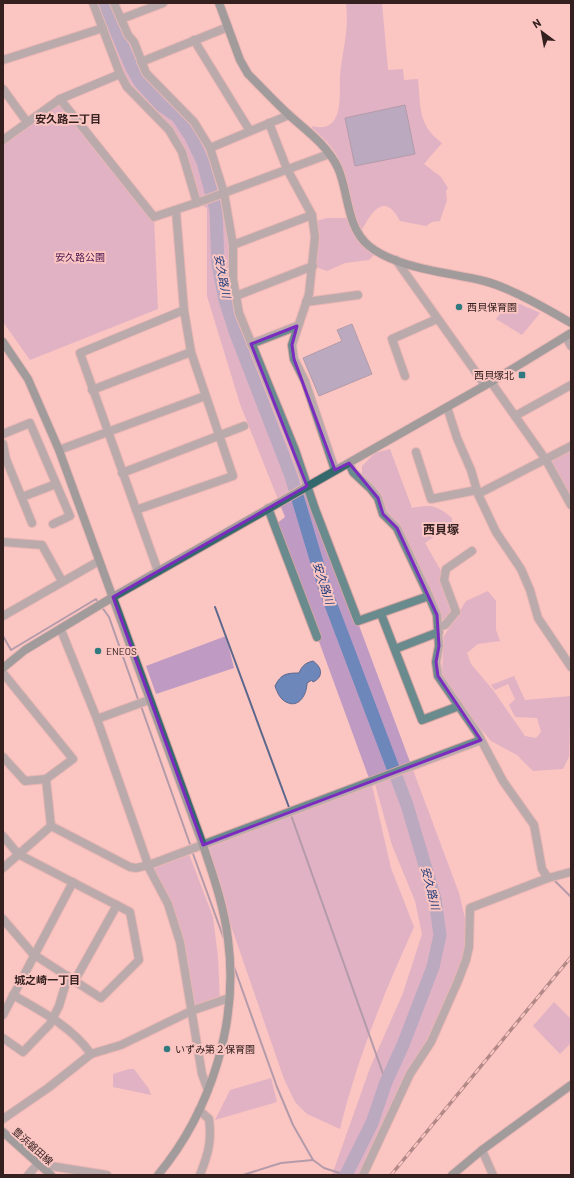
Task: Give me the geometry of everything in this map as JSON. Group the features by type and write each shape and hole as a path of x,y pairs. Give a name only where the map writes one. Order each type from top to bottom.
{"street":[{"path":"93,3 120,74 136,98 169,130 182,152 201,201"},
{"path":"114,3 128,35 134,42 146,73 194,122 210,148 224,193 232,245 233,279 239,313 295,450 307,486 358,620 381,614 429,596"},
{"path":"219,3 240,60 248,74 289,115 319,141 330,154 338,170 354,224 359,235 377,252 396,260 490,283 571,323"},
{"path":"121,19 160,4"},
{"path":"141,62 228,27"},
{"path":"3,60 103,28"},
{"path":"194,40 250,132"},
{"path":"3,140 60,99 120,74"},
{"path":"3,89 27,122"},
{"path":"60,99 154,217 176,211 330,154"},
{"path":"210,148 289,115"},
{"path":"269,123 287,169 312,214 315,237 309,294 297,326 292,345 294,359 305,382 335,470"},
{"path":"136,510 233,476 191,352 184,310 176,211"},
{"path":"232,245 312,214"},
{"path":"396,260 437,319 515,416 546,460 571,506"},
{"path":"236,296 312,266"},
{"path":"306,302 358,295"},
{"path":"158,571 80,353 184,310"},
{"path":"406,376 392,339 437,319"},
{"path":"251,344 297,326"},
{"path":"3,668 25,650 61,630 113,596 488,384 568,335 571,346"},
{"path":"3,342 28,379 59,450 113,596 149,700 203,844 220,898 228,938 230,960 229,998 222,1045 208,1090 199,1110 173,1157 158,1175"},
{"path":"92,390 191,352"},
{"path":"515,416 571,385"},
{"path":"59,450 205,396"},
{"path":"447,407 477,492 496,532 521,569 530,590 538,618 571,667"},
{"path":"3,434 30,423 70,516 54,524"},
{"path":"122,473 219,434 244,426"},
{"path":"3,444 5,459 32,523"},
{"path":"416,452 431,499 477,492 546,460 571,446"},
{"path":"349,463 354,472 378,498 383,514 397,528 437,614 439,629 436,662 438,676 481,740 503,781 534,825 542,869 548,878"},
{"path":"22,497 56,484"},
{"path":"268,508 317,637"},
{"path":"3,542 42,546 62,581"},
{"path":"395,649 439,629 445,625 456,612 444,580 446,569 472,551"},
{"path":"3,616 99,561"},
{"path":"381,614 422,720 459,706"},
{"path":"61,630 97,719 149,865 168,904 180,942 202,1074 208,1090"},
{"path":"3,673 73,759 46,779 25,781 5,762"},
{"path":"97,719 149,700"},
{"path":"52,826 130,867 136,868 149,865 481,740"},
{"path":"46,779 52,826"},
{"path":"3,868 52,826"},
{"path":"3,836 18,854 130,912 139,960 101,998 33,954 3,918"},
{"path":"364,1175 410,1074 431,1042 458,981 469,947 470,908 548,878 571,872"},
{"path":"3,1015 33,954 73,882"},
{"path":"3,1038 23,1052 50,1024 59,1006 63,988 72,978 117,905"},
{"path":"3,995 9,1003"},
{"path":"13,995 53,1018 83,1043 91,1054"},
{"path":"3,1119 48,1088 91,1054 121,1045 191,1011 229,998"},
{"path":"452,1175 482,1150 571,1085"},
{"path":"199,1110 209,1119 211,1135 209,1151 200,1175"},
{"name":"豊浜磐田線","path":"3,1132 50,1175"},
{"path":"482,1150 493,1175"},
{"path":"28,1175 38,1164 107,1175"}],"highlighted area":[{"path":"297,326 292,345 294,359 335,470 349,463 378,498 383,514 397,528 437,615 439,646 436,662 438,676 481,740 203,845 113,597 307,486 251,344"}],"green space":[{"path":"93,3 115,3 149,76 181,109 210,148 225,202 234,291 459,893 465,918 468,949 458,981 364,1175 332,1175 370,1068 403,993 422,934 415,901 392,845 375,784 371,781 391,868 414,927 372,1026 340,1129 307,1114 295,1102 284,1079 203,845 370,781 276,524 285,517 240,404 207,296 207,208 197,203 182,152 169,130 125,84"},
{"path":"346,3 382,3 388,70 403,69 404,80 418,79 420,107 424,122 434,136 442,143 424,164 441,177 448,188 446,191 447,200 440,221 432,222 426,226 400,221 394,211 388,207 382,206 377,209 367,221 359,235 377,252 369,260 345,263 327,271 313,266 313,222 327,218 348,218 347,190 345,178 338,158 332,148 312,128 313,126 328,126 335,119 339,107 340,73 347,28"},
{"name":"安久路公園","path":"60,99 154,217 158,309 30,360 3,322 3,141"},
{"path":"511,300 540,313 522,335 496,319"},
{"path":"390,449 412,508 429,506 438,508 452,518 452,525 425,543 444,576 453,615 439,627 397,528 383,514 378,498 362,480 362,466 375,453"},
{"path":"571,449 571,502 548,459"},
{"path":"488,591 496,601 496,630 500,641 478,644 467,653 471,664 493,690 525,736 536,738 541,732 537,718 515,717 509,705 515,699 508,684 495,690 491,685 514,676 525,700 571,696 569,757 563,769 533,771 517,755 491,741 450,693 442,672 444,636 466,601"},
{"path":"226,636 234,668 156,694 146,666"},
{"path":"189,854 213,917 218,957 220,1001 194,1010 174,923 150,870"},
{"path":"554,1002 571,1019 571,1043 560,1054 533,1026"},
{"path":"134,1069 149,1089 151,1095 113,1087 113,1074"},
{"path":"271,1078 277,1102 215,1120 230,1090"}],"water":[{"path":"405,105 415,154 355,166 345,118"},
{"path":"352,324 372,374 319,396 303,358 342,341 337,330"},
{"path":"313,661 320,669 320,675 317,680 313,682 312,680 307,683 304,696 295,704 284,701 279,695 275,686 279,679 287,674 299,673 304,665"}],"waterway":[{"name":"安久路川","path":"104,3 132,68 140,82 162,106 178,117 191,137 203,162 216,210 218,264 225,300 236,334 291,476 325,589 407,805 435,899 440,935 433,967 403,1045 386,1082 372,1123 346,1175"},
{"path":"3,636 11,650 96,599 98,603"},
{"path":"101,606 109,617 139,702"},
{"path":"215,607 290,810"},
{"path":"141,706 191,847"},
{"path":"291,815 386,1082"},
{"path":"192,851 224,939"},
{"path":"553,879 571,897"},
{"path":"233,964 277,1087 293,1125 313,1160 324,1168 346,1175"},
{"path":"243,1175 281,1163 313,1160"}],"railway":[{"path":"391,1175 571,957"}],"place":[{"name":"西貝保育園","path":"459,307"},
{"name":"西貝塚北","path":"522,375"},
{"name":"ENEOS","path":"98,651"},
{"name":"いずみ第２保育園","path":"167,1049"}],"district":[{"name":"安久路二丁目","path":"68,118"},
{"name":"西貝塚","path":"441,529"},
{"name":"城之崎一丁目","path":"47,979"}]}
